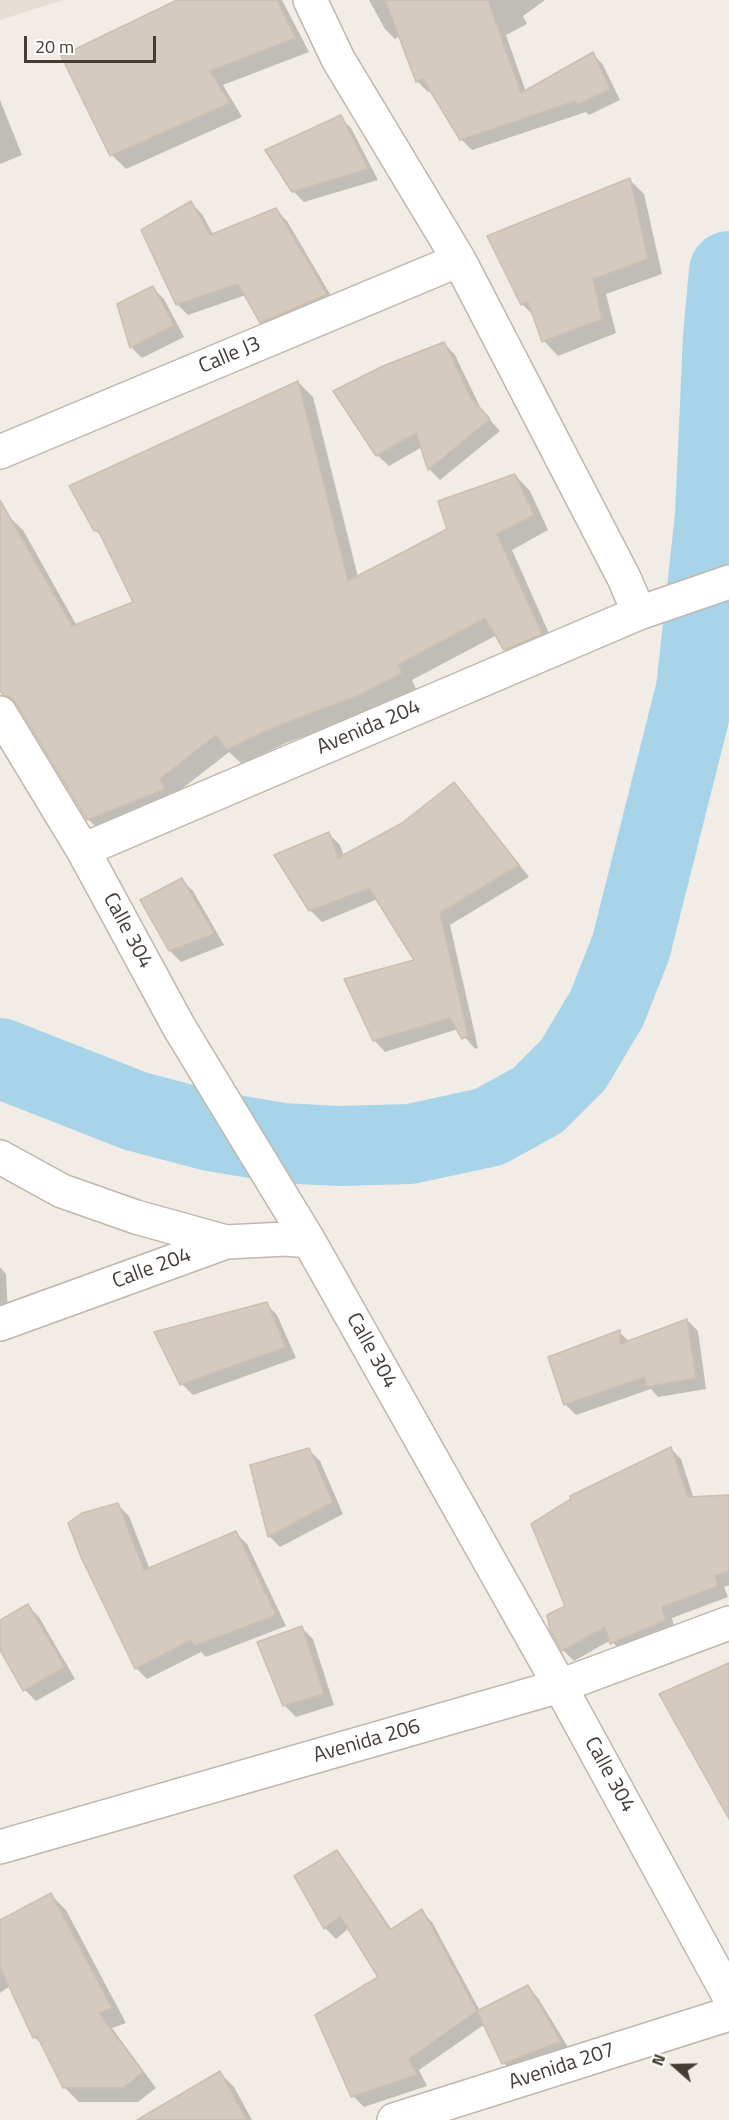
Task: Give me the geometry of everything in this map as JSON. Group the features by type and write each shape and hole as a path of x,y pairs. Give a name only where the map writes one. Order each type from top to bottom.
{"street":[{"path":"310,0 338,59 459,260 624,578 648,610"},
{"name":"Calle J3","path":"0,452 459,260"},
{"name":"Avenida 204","path":"82,850 648,610 729,582"},
{"name":"Calle 304","path":"0,713 82,850 178,1027 309,1241 560,1686 729,1996"},
{"path":"0,1157 62,1191 136,1217 226,1242"},
{"name":"Calle 204","path":"0,1324 226,1242 285,1239 309,1241"},
{"name":"Avenida 206","path":"0,1847 560,1686 729,1623"},
{"name":"Avenida 207","path":"394,2120 729,2014"}],"shaded area":[{"path":"0,0 63,0 0,20"}],"building":[{"path":"177,0 277,0 296,38 210,71 230,103 110,156 61,56"},
{"path":"385,0 488,0 521,93 593,52 610,89 577,105 575,101 460,140 423,79 416,82"},
{"path":"341,115 368,169 292,192 265,150"},
{"path":"630,178 648,259 593,279 602,319 542,342 528,302 521,305 487,236"},
{"path":"191,201 210,235 276,208 327,294 260,323 238,284 176,305 141,230"},
{"path":"153,286 174,325 130,348 117,304"},
{"path":"444,342 471,398 490,419 428,470 416,433 376,456 333,391 383,366"},
{"path":"298,381 348,581 447,529 438,501 515,474 534,515 497,534 542,634 504,650 485,618 398,665 402,673 360,695 270,729 226,750 216,735 160,779 165,789 87,820 16,703 10,697 3,695 0,690 0,500 72,626 133,602 98,530 94,531 69,486"},
{"path":"454,782 519,865 440,913 468,1036 462,1039 450,1018 373,1041 344,979 414,960 369,888 309,911 274,855 329,832 338,858 402,823"},
{"path":"182,878 214,934 169,951 140,900"},
{"path":"267,1302 286,1347 180,1385 154,1332"},
{"path":"687,1319 696,1378 646,1387 645,1377 564,1405 548,1357 620,1330 620,1344"},
{"path":"671,1447 688,1497 729,1495 729,1571 715,1576 718,1586 662,1607 666,1620 610,1644 605,1627 562,1651 550,1630 547,1615 565,1606 531,1524 571,1499 570,1496"},
{"path":"309,1448 333,1502 268,1537 250,1465"},
{"path":"118,1503 144,1570 236,1531 276,1615 194,1646 191,1640 135,1669 81,1557 68,1523 82,1513"},
{"path":"28,1604 65,1667 23,1691 0,1650 0,1620"},
{"path":"302,1626 324,1694 283,1706 257,1642"},
{"path":"729,1663 729,1819 659,1694"},
{"path":"337,1850 390,1930 422,1909 477,2011 409,2059 417,2075 351,2097 315,2015 378,1977 340,1916 324,1929 294,1876"},
{"path":"51,1893 112,2008 99,2013 143,2072 123,2088 63,2088 37,2036 33,2038 0,1967 0,1920"},
{"path":"528,1985 561,2041 502,2064 477,2011"},
{"path":"220,2071 247,2120 137,2120"}],"waterway":[{"path":"0,1058 135,1111 211,1131 282,1143 339,1146 410,1144 489,1127 538,1100 573,1065 607,1008 631,947 696,689 715,516 723,336 729,271"}]}
